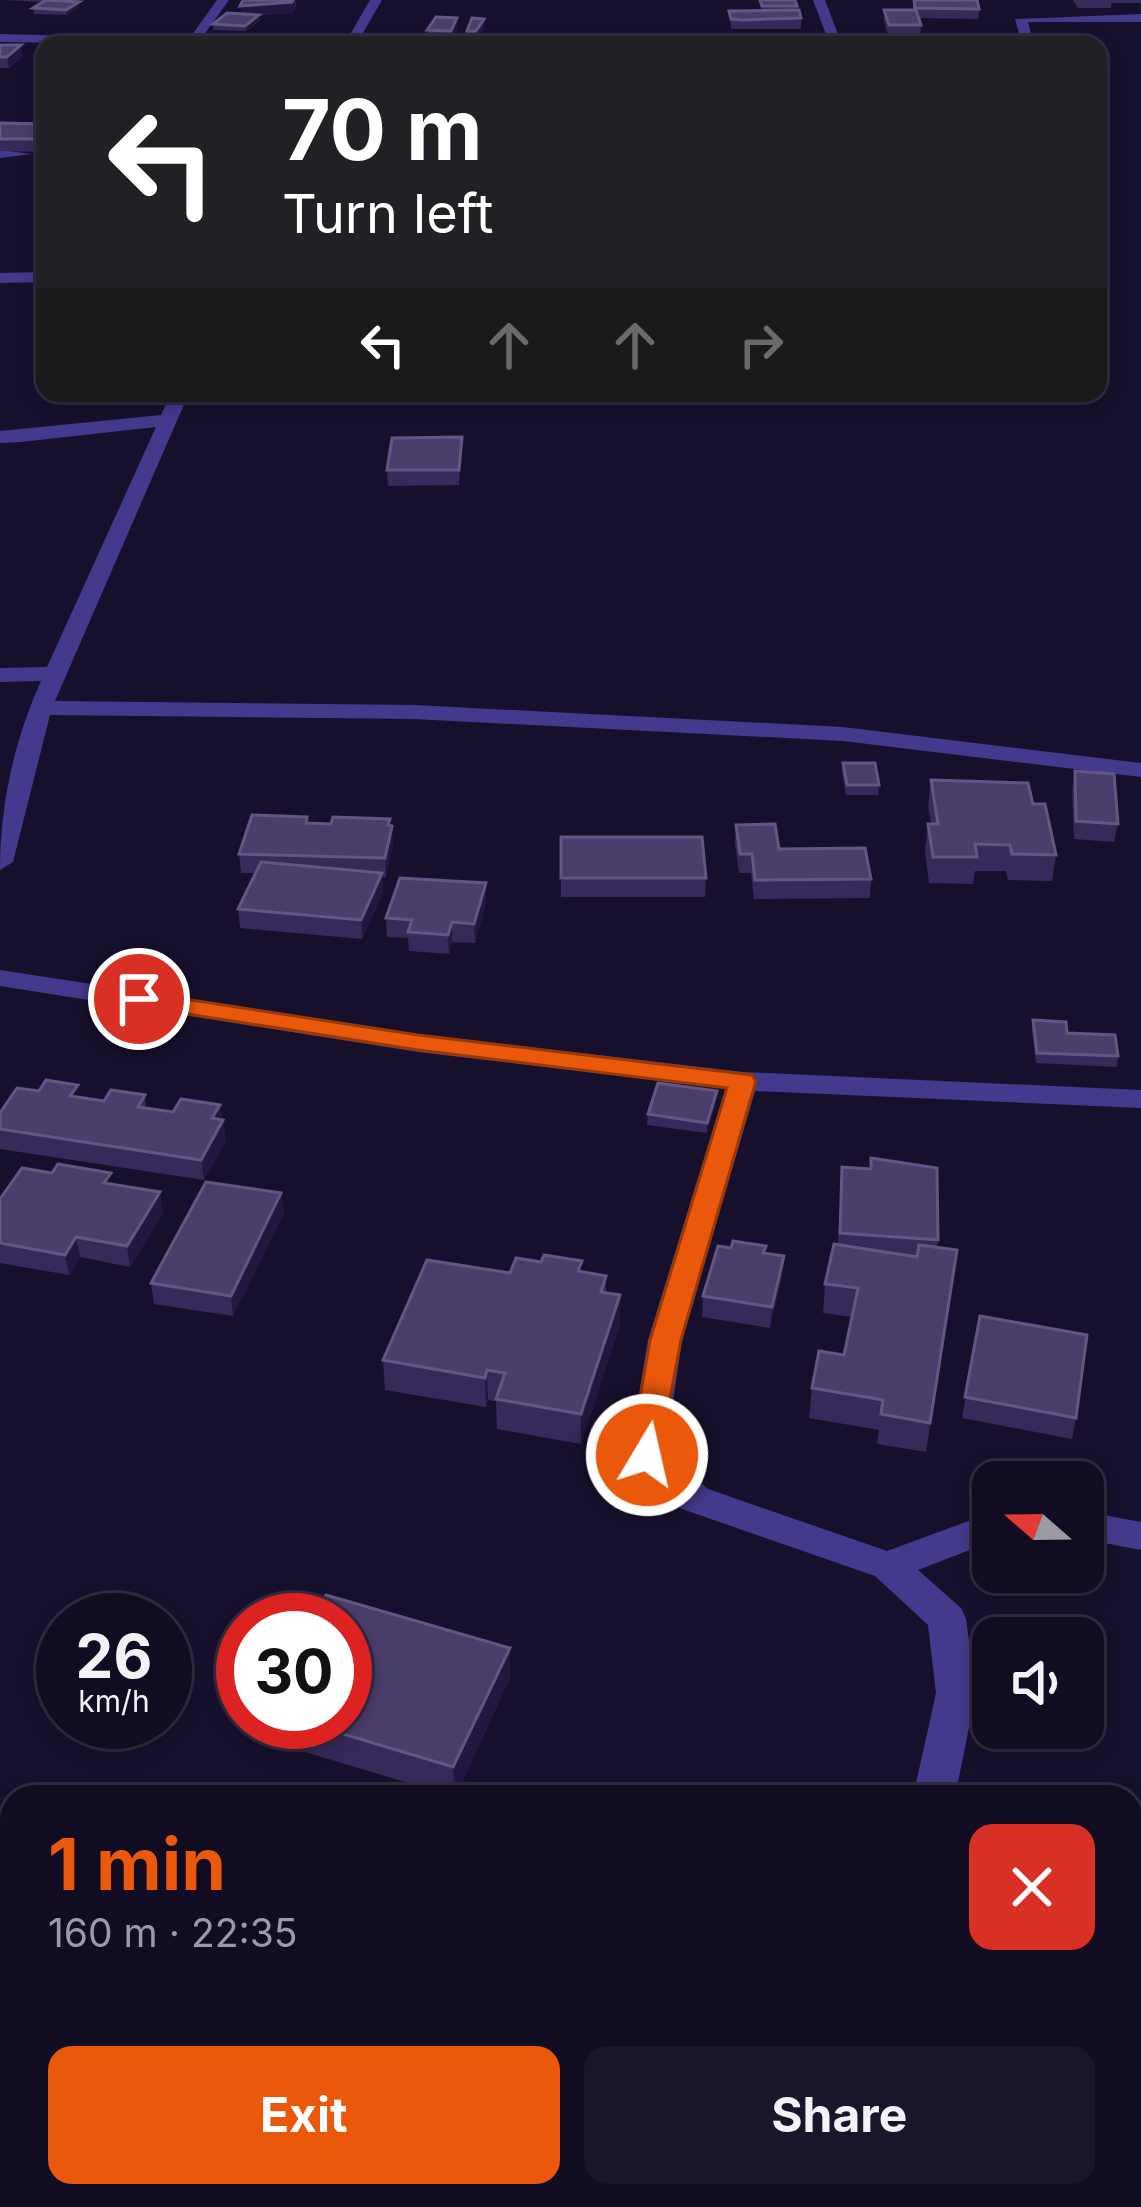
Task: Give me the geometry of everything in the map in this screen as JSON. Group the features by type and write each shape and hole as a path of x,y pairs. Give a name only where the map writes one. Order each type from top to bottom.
{"street":[{"path":"197,36 223,0"},
{"path":"355,36 376,0"},
{"path":"819,0 833,36"},
{"path":"1026,36 1021,19 1141,18"},
{"path":"0,38 36,39"},
{"path":"0,154 25,154"},
{"path":"0,278 36,277"},
{"path":"0,862 40,708 176,402"},
{"path":"0,436 55,437 167,420"},
{"path":"0,675 55,674"},
{"path":"40,708 414,712 844,734 1141,770"},
{"path":"0,978 418,1042 742,1081 1141,1099"},
{"path":"742,1081 665,1340 647,1455 695,1499 888,1566 947,1619 956,1693 937,1785"},
{"path":"1104,1529 1141,1536"},
{"path":"888,1566 972,1534"}],"building":[{"path":"46,0 79,2 66,10 33,8"},
{"path":"243,0 293,0 240,6"},
{"path":"760,0 795,0 797,6 762,6"},
{"path":"914,0 977,0 979,9 915,8"},
{"path":"799,10 801,18 742,20 731,19 729,11"},
{"path":"884,10 916,10 921,25 889,25"},
{"path":"227,13 259,15 245,26 213,24"},
{"path":"436,17 457,18 451,31 427,30"},
{"path":"472,18 484,19 476,31 467,31"},
{"path":"0,45 21,45 0,57"},
{"path":"0,123 36,124 36,139 0,139"},
{"path":"462,437 459,470 387,470 392,438"},
{"path":"843,763 875,763 879,785 847,785"},
{"path":"1075,771 1114,774 1118,824 1076,821"},
{"path":"931,780 1028,783 1033,804 1045,804 1056,855 1012,854 1010,845 975,844 977,857 933,857 928,824 938,824"},
{"path":"252,815 307,817 306,823 331,824 333,817 390,819 392,826 385,858 239,854"},
{"path":"775,824 779,849 865,848 871,879 755,880 752,854 740,854 736,825"},
{"path":"561,837 702,837 706,878 561,878"},
{"path":"261,862 382,873 361,920 238,909"},
{"path":"400,878 486,883 474,924 452,922 448,935 408,932 412,920 386,918"},
{"path":"1033,1020 1066,1022 1067,1033 1115,1035 1118,1056 1037,1053"},
{"path":"46,1080 78,1085 70,1096 104,1101 111,1090 145,1095 138,1107 173,1112 181,1099 220,1105 212,1118 223,1120 201,1160 0,1129 0,1113 17,1088 39,1091"},
{"path":"658,1083 717,1091 707,1123 648,1114"},
{"path":"871,1158 937,1168 938,1240 840,1233 842,1167 871,1169"},
{"path":"58,1164 111,1173 104,1183 160,1192 127,1246 76,1237 65,1255 0,1243 0,1199 22,1168 52,1173"},
{"path":"206,1182 281,1193 231,1296 151,1283"},
{"path":"733,1241 766,1246 763,1253 784,1256 772,1307 703,1296 718,1246 731,1248"},
{"path":"834,1244 917,1257 919,1245 957,1250 930,1423 881,1414 883,1400 812,1388 819,1351 844,1355 858,1288 825,1284"},
{"path":"544,1255 582,1261 578,1271 606,1276 601,1292 620,1295 581,1414 496,1399 505,1373 487,1370 485,1378 383,1360 427,1260 510,1273 516,1258 541,1262"},
{"path":"980,1316 1087,1335 1076,1418 965,1397"},
{"path":"372,1608 510,1648 453,1767 372,1743"}],"route":[{"path":"139,999 418,1042 742,1081 665,1340 647,1455"}]}
